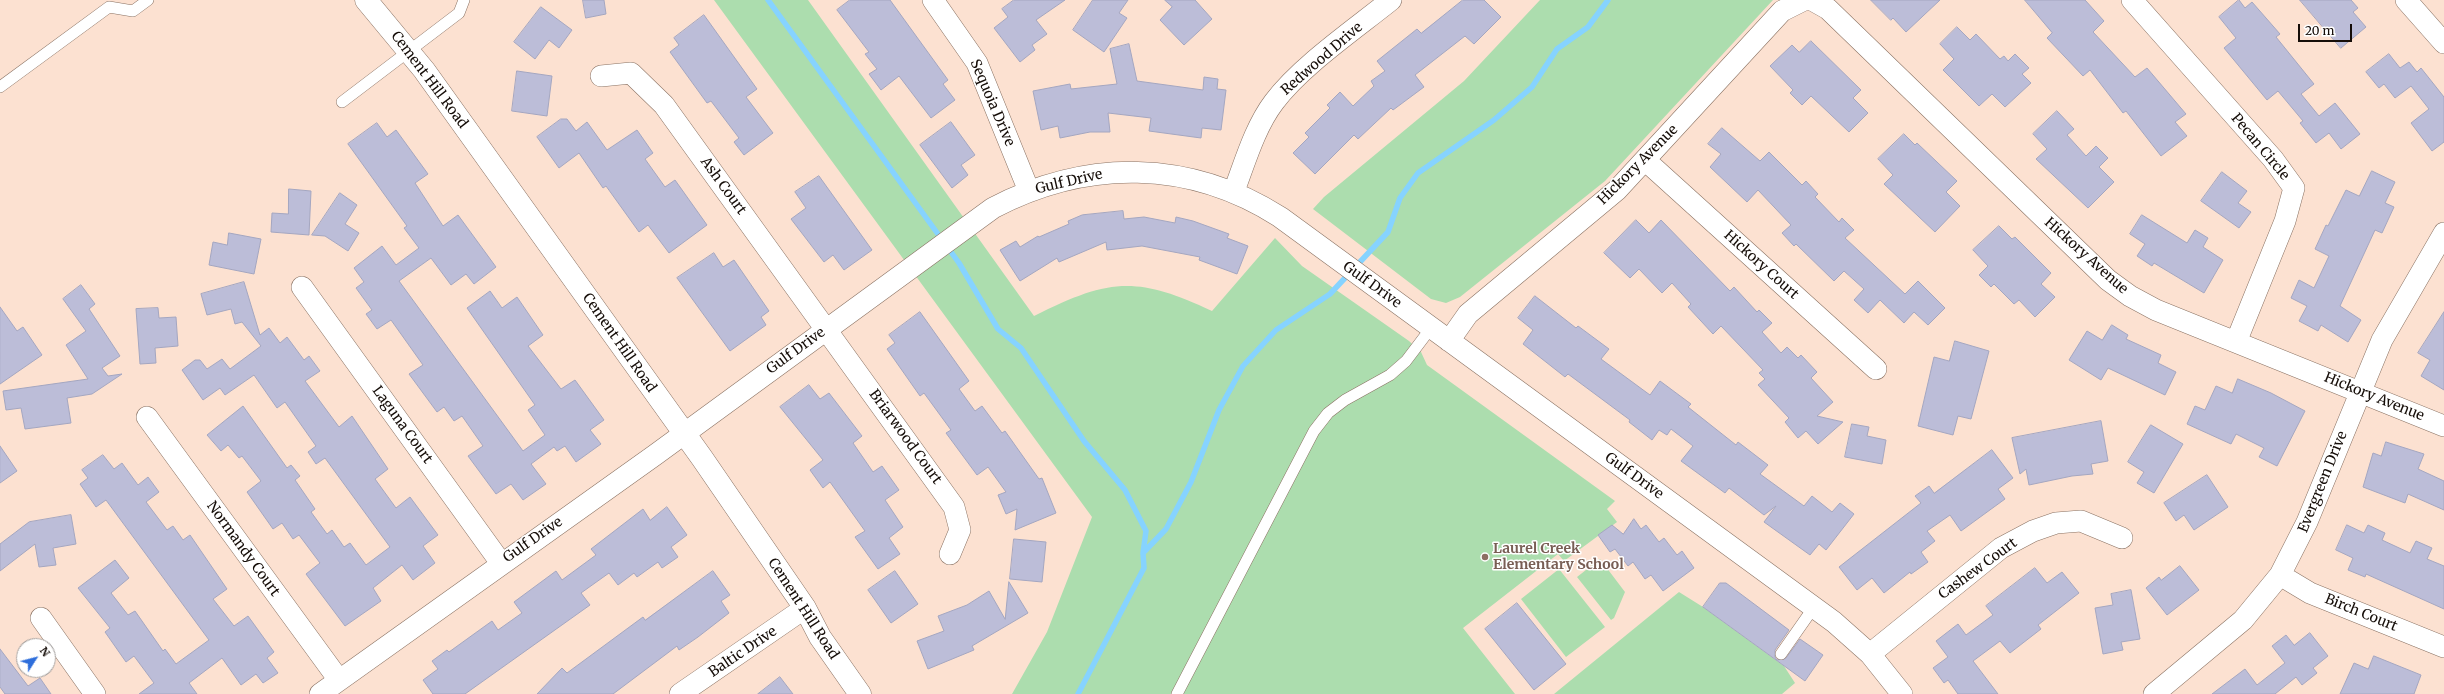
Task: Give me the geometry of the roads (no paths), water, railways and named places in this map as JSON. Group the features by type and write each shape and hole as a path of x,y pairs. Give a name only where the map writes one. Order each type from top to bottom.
{"street":[{"name":"Cement Hill Road","path":"366,0 410,52 684,433 805,608 820,637 860,694"},
{"name":"Redwood Drive","path":"1234,191 1260,128 1273,103 1292,82 1391,0"},
{"name":"Hickory Avenue","path":"1449,341 1468,314 1617,190 1782,11 1804,0"},
{"name":"Hickory Avenue","path":"1812,0 1828,9 2108,280 2130,296 2156,310 2444,426"},
{"name":"Pecan Circle","path":"2132,0 2273,159 2294,188 2284,221 2236,342"},
{"path":"2406,0 2444,43"},
{"name":"Sequoia Drive","path":"942,3 977,63 1029,191"},
{"name":"Ash Court","path":"601,76 632,74 664,105 826,329"},
{"name":"Hickory Court","path":"1645,160 1876,369"},
{"name":"Gulf Drive","path":"320,694 684,433 934,249 993,208 1029,191 1075,177 1132,172 1171,175 1234,191 1280,217 1814,607 1870,654 1902,694"},
{"name":"Evergreen Drive","path":"2162,692 2243,620 2280,575 2307,522 2382,340 2444,233"},
{"name":"Laguna Court","path":"302,287 501,563"},
{"name":"Briarwood Court","path":"826,329 954,507 960,530 950,554"},
{"name":"Normandy Court","path":"147,417 339,680"},
{"name":"Cashew Court","path":"1870,654 2001,548 2033,531 2056,523 2081,521 2122,538"},
{"name":"Birch Court","path":"2280,575 2310,593 2444,647"},
{"name":"Baltic Drive","path":"680,694 805,608"},
{"path":"41,618 95,694"}],"lane":[{"path":"0,87 109,7 133,11 148,0"},
{"path":"342,102 410,52 459,13 464,0"},
{"path":"1177,694 1314,431 1328,413 1345,400 1390,374 1406,362 1431,328"},
{"path":"1781,654 1814,607"}],"waterway":[{"path":"768,0 959,263 998,329 1021,348 1084,441 1125,490 1146,531 1143,553"},
{"path":"1078,694 1144,568 1143,553 1166,529 1191,482 1219,410 1243,366 1276,330 1330,294 1388,232 1400,198 1418,173 1494,120 1532,87 1557,49 1588,27 1608,0"}],"place":[{"name":"Laurel Creek Elementary School","path":"1485,557"}]}
